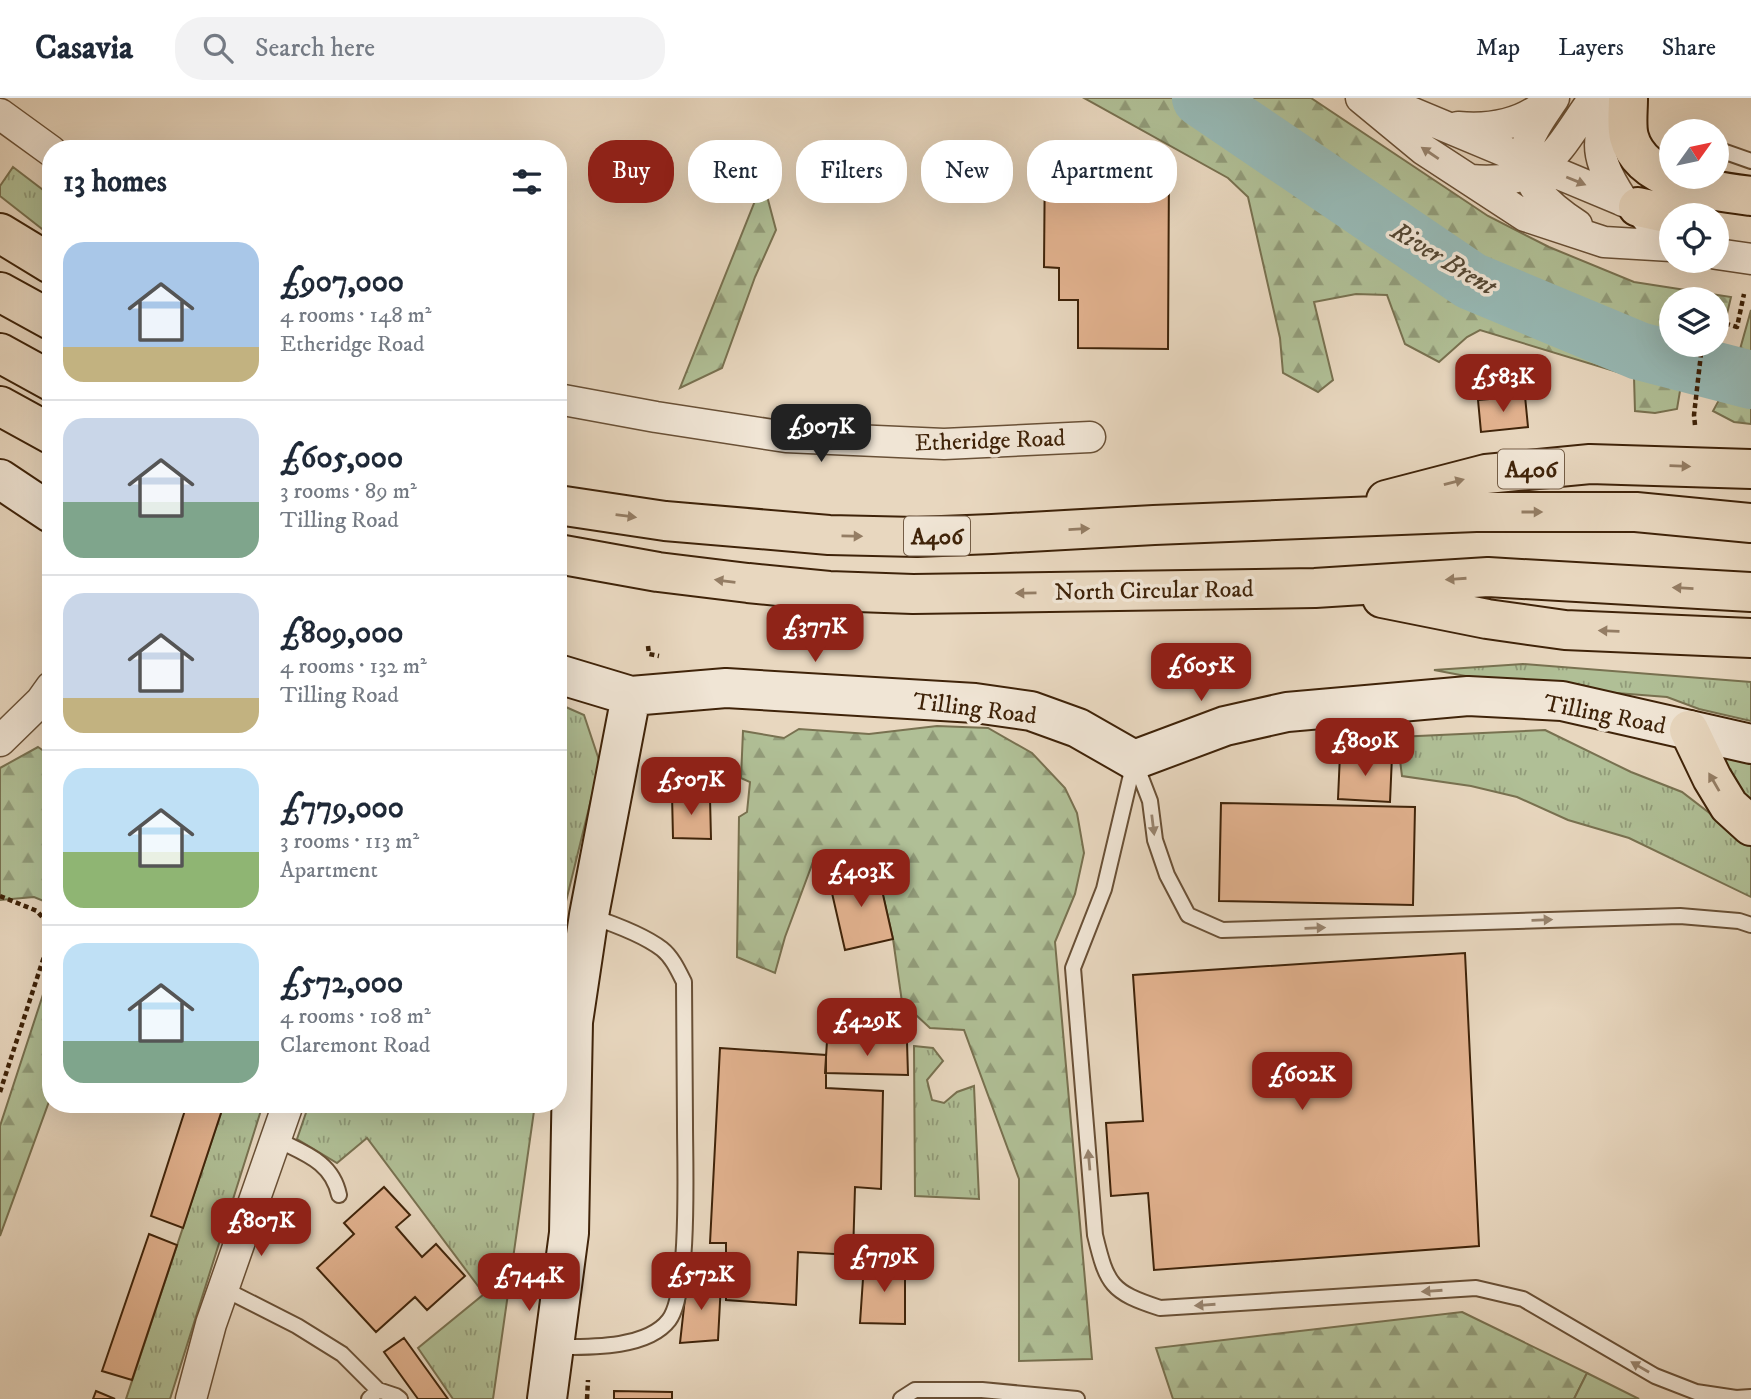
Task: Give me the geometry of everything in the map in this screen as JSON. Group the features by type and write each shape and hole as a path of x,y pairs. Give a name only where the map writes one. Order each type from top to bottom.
{"highway":[{"path":"1629,98 1629,138 1641,160 1650,168 1702,188 1751,196"},
{"path":"1630,204 1659,211"},
{"path":"1729,218 1751,218"},
{"path":"0,233 42,259"},
{"path":"0,292 42,315"},
{"path":"0,353 42,376"},
{"path":"0,406 42,429"},
{"name":"A406","path":"1317,518 1486,474 1590,464 1751,469"},
{"name":"A406","path":"567,507 666,521 829,536 917,537 1476,512 1636,512 1751,523"},
{"name":"North Circular Road","path":"567,556 658,572 829,591 997,593 1315,587 1488,577 1751,592"},
{"path":"1315,587 1418,603 1487,619 1565,630 1751,638"},
{"path":"1689,730 1729,806 1751,825"}],"street":[{"path":"1361,98 1424,150 1525,216 1604,242 1659,245"},
{"path":"1377,98 1447,127 1533,168 1630,204"},
{"path":"1553,98 1528,145 1538,194 1555,211 1604,242"},
{"path":"1447,127 1475,129 1517,121 1553,98"},
{"path":"1471,180 1494,182 1516,179 1533,168 1555,153 1594,98"},
{"path":"1629,98 1604,127 1600,142 1606,170 1630,204 1659,234"},
{"path":"0,114 42,144"},
{"path":"1729,256 1751,259"},
{"name":"Etheridge Road","path":"567,401 786,437 944,444 1090,437"},
{"path":"0,479 42,507"},
{"name":"Tilling Road","path":"567,677 631,696 726,688 975,703 1031,712 1079,728 1134,760 1225,726 1287,712 1468,696 1562,701 1751,744"},
{"path":"567,1015 631,696"},
{"path":"0,741 42,700"},
{"path":"547,1399 569,1233 567,1091"},
{"path":"191,1399 211,1324 285,1113"}],"lane":[{"path":"1729,153 1751,161"},
{"path":"1134,760 1150,801 1155,840 1167,875 1188,915 1222,930 1680,916 1739,921 1751,925"},
{"path":"1134,760 1104,889 1073,968 1095,1236 1111,1284 1132,1299 1160,1308 1476,1288 1499,1292 1523,1299 1655,1376 1696,1392 1736,1398 1751,1396"},
{"path":"554,1347 615,1345 655,1333 670,1319 678,1298 685,1222 684,982 675,964 662,949 589,915"},
{"path":"276,1139 327,1168 334,1176 339,1195"},
{"path":"224,1289 298,1326 342,1354 374,1395 400,1399"},
{"path":"901,1399 915,1390 982,1390 1077,1399"}],"path":[{"path":"1729,325 1737,327 1744,294"},
{"path":"1695,425 1701,357"},
{"path":"0,896 37,911 42,917"},
{"path":"0,1092 42,963"}],"green space":[{"path":"1084,98 1178,98 1463,290 1639,356 1684,367 1677,409 1655,413 1635,411 1634,377 1480,330 1467,337 1439,362 1405,344 1387,295 1356,294 1314,302 1333,380 1318,392 1283,373 1280,338 1248,197 1228,178 1177,150 1177,140 1160,140"},
{"path":"1225,98 1311,98 1488,216 1549,247 1634,282 1666,287 1659,287 1659,344 1477,272"},
{"path":"13,167 42,189 42,229 0,196 0,186"},
{"path":"754,203 769,203 776,230 755,277 722,368 680,388"},
{"path":"1751,310 1751,362 1737,360"},
{"path":"1730,380 1751,388 1751,424 1734,422 1713,411"},
{"path":"1523,664 1751,682 1751,721 1699,709 1667,697 1553,688 1434,670"},
{"path":"567,708 584,715 600,763 567,897"},
{"path":"937,726 988,728 1032,753 1065,788 1077,813 1084,853 1075,894 1055,942 1092,1359 1019,1361 1019,1179 964,1030 930,1028 902,1002 893,939 877,869 829,880 813,862 785,937 775,973 737,957 739,817 747,812 750,782 741,778 743,731 784,738 799,729 869,734"},
{"path":"1545,730 1631,772 1682,792 1738,835 1751,841 1751,897 1629,838 1568,820 1517,797 1471,786 1402,776 1397,737"},
{"path":"38,747 42,750 42,900 34,897 0,900 0,768"},
{"path":"1712,750 1751,759 1751,809"},
{"path":"42,998 42,1113 45,1113 0,1236 0,1126"},
{"path":"914,1046 933,1048 943,1061 927,1080 932,1100 944,1103 957,1092 974,1086 979,1199 915,1196"},
{"path":"221,1113 260,1113 170,1399 126,1399"},
{"path":"306,1113 534,1113 493,1399 453,1399 418,1348 484,1294 367,1138 337,1163 297,1139"},
{"path":"1462,1312 1587,1373 1574,1399 1173,1399 1156,1348"},
{"path":"1587,1373 1639,1399 1574,1399"}],"building":[{"path":"1045,203 1169,203 1168,349 1078,348 1078,300 1059,300 1059,268 1044,267"},
{"path":"1525,396 1528,427 1481,432 1478,400"},
{"path":"1340,754 1392,756 1390,802 1338,799"},
{"path":"672,794 710,798 711,839 673,838"},
{"path":"1221,803 1415,807 1413,905 1219,901"},
{"path":"877,868 893,939 845,950 829,880"},
{"path":"1465,953 1479,1246 1154,1270 1148,1193 1111,1196 1106,1123 1143,1121 1133,975"},
{"path":"827,1041 907,1042 908,1075 825,1073"},
{"path":"720,1048 826,1055 826,1088 883,1091 881,1189 855,1187 853,1255 798,1252 796,1305 726,1300 726,1243 710,1243"},
{"path":"184,1113 221,1113 183,1228 151,1216"},
{"path":"384,1187 410,1215 396,1227 422,1257 436,1244 465,1276 427,1310 415,1297 376,1332 317,1268 354,1234 344,1223"},
{"path":"149,1234 177,1245 132,1380 102,1371"},
{"path":"864,1264 905,1264 905,1324 860,1323"},
{"path":"687,1280 721,1283 718,1340 680,1343"},
{"path":"404,1338 448,1399 418,1399 384,1352"},
{"path":"96,1391 115,1399 93,1399"},
{"path":"614,1391 672,1392 672,1399 614,1399"}],"waterway":[{"name":"River Brent","path":"1201,98 1471,281 1639,351 1751,380"}]}
